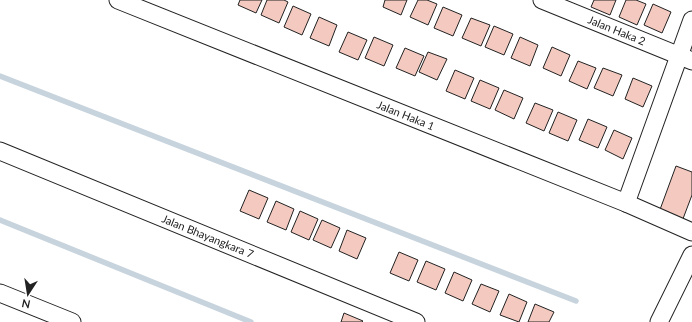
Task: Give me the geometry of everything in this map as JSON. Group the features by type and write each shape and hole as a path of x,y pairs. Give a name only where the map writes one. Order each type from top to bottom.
{"street":[{"name":"Jalan Haka 1","path":"118,0 626,203 692,232"},
{"name":"Jalan Haka 2","path":"542,0 685,58"},
{"path":"626,203 685,58 692,20"},
{"name":"Jalan Bhayangkara 7","path":"0,150 416,322"},
{"path":"659,322 692,255"},
{"path":"0,293 72,322"}],"building":[{"path":"240,0 262,0 256,13 238,5"},
{"path":"267,0 284,0 288,2 279,23 261,15"},
{"path":"385,0 407,0 401,15 383,7"},
{"path":"418,0 427,0 437,4 428,25 410,17"},
{"path":"594,0 616,0 610,15 591,7"},
{"path":"626,0 636,0 646,4 637,25 619,17"},
{"path":"653,4 671,12 662,33 644,25"},
{"path":"293,6 311,14 302,35 284,27"},
{"path":"443,7 462,15 453,36 434,28"},
{"path":"319,17 337,25 329,46 310,38"},
{"path":"471,18 490,25 481,46 462,38"},
{"path":"494,26 513,34 504,55 485,47"},
{"path":"348,32 367,40 358,60 339,52"},
{"path":"374,37 393,45 384,66 365,58"},
{"path":"520,37 538,45 530,66 511,58"},
{"path":"552,47 570,55 561,76 543,68"},
{"path":"405,48 424,56 415,76 396,68"},
{"path":"428,52 447,59 437,80 419,72"},
{"path":"578,61 596,68 587,89 569,81"},
{"path":"603,68 622,75 613,96 594,88"},
{"path":"455,70 474,78 465,99 446,91"},
{"path":"633,78 652,86 643,107 625,99"},
{"path":"480,80 499,88 490,109 471,101"},
{"path":"504,90 523,98 514,119 495,110"},
{"path":"535,103 553,110 544,131 526,123"},
{"path":"558,112 577,120 568,141 549,133"},
{"path":"588,119 607,127 598,148 579,140"},
{"path":"614,130 632,138 623,159 605,150"},
{"path":"676,166 692,172 692,195 681,224 658,215"},
{"path":"249,190 268,198 259,219 240,211"},
{"path":"276,201 294,209 286,230 267,222"},
{"path":"300,211 318,219 309,240 291,232"},
{"path":"322,220 340,228 331,248 313,240"},
{"path":"347,230 366,238 357,259 339,251"},
{"path":"399,252 418,260 409,281 390,273"},
{"path":"426,261 445,269 436,290 417,282"},
{"path":"454,272 472,280 463,301 445,293"},
{"path":"481,284 499,291 490,312 472,304"},
{"path":"509,294 527,302 519,322 500,315"},
{"path":"535,304 554,312 549,322 528,322"},
{"path":"344,313 363,321 341,322"}],"waterway":[{"path":"0,76 576,301"},
{"path":"0,220 251,322"}]}
